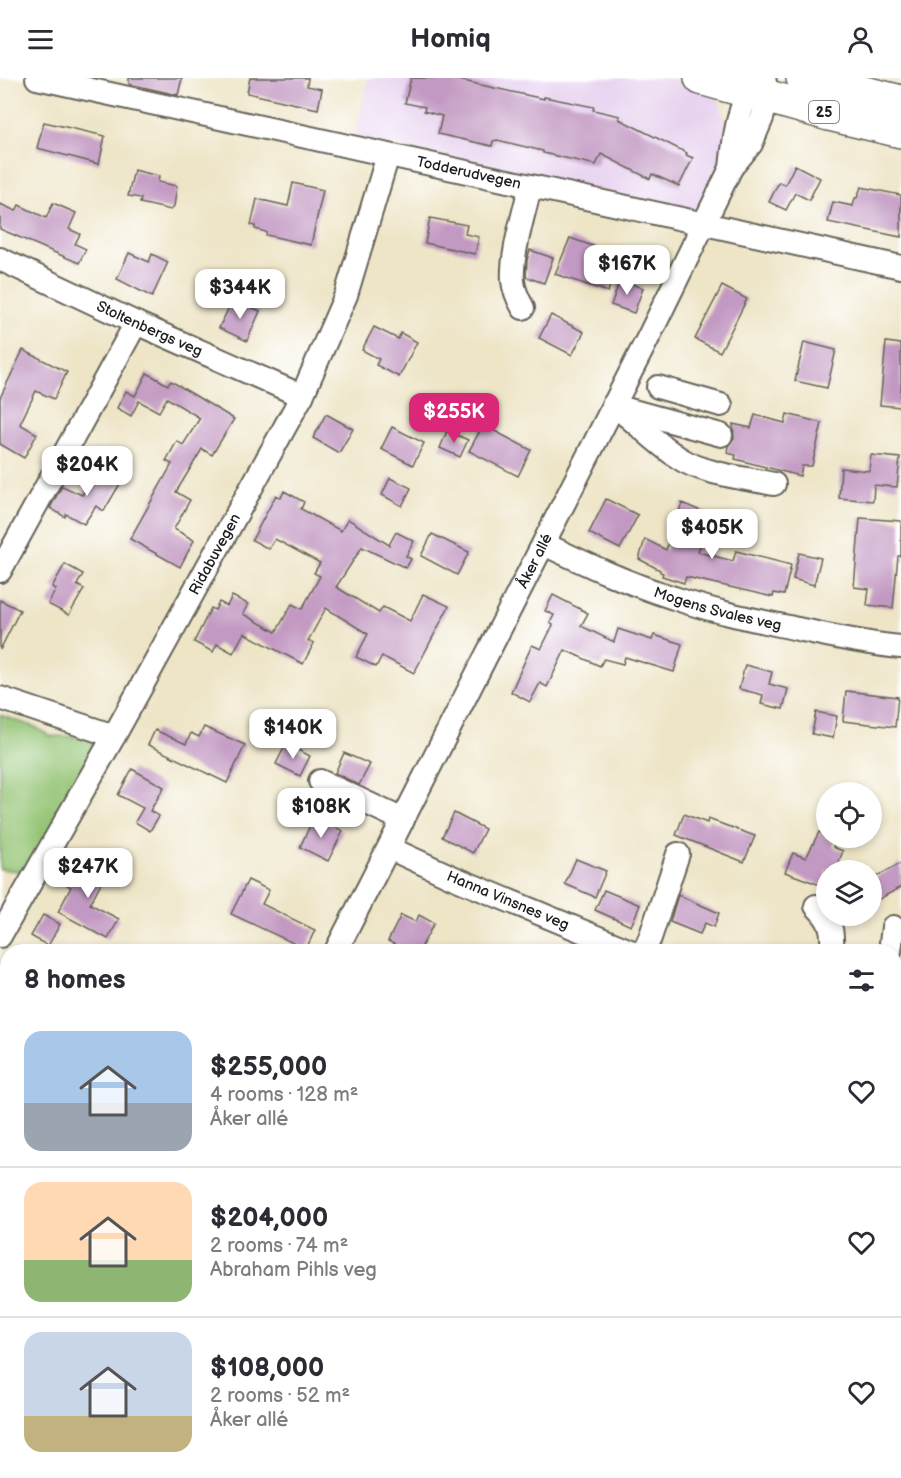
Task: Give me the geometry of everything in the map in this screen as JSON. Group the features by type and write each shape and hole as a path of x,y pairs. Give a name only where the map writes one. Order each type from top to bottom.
{"highway":[{"name":"25","path":"700,78 759,86 901,131"},
{"name":"25","path":"803,78 901,102"}],"street":[{"name":"Todderudvegen","path":"37,78 901,267"},
{"name":"Åker allé","path":"340,944 704,225 731,168 734,138 759,86"},
{"name":"Ridabuvegen","path":"0,936 114,736 302,396 346,295 388,155"},
{"path":"523,308 515,293 513,279 530,187"},
{"name":"Stoltenbergs veg","path":"0,259 136,323 302,396"},
{"path":"0,571 136,323"},
{"path":"663,420 667,390 722,405"},
{"path":"614,405 721,435"},
{"path":"614,405 634,419 679,459 700,468 774,484"},
{"name":"Mogens Svales veg","path":"544,544 609,574 674,599 743,617 873,644 901,647"},
{"path":"0,698 114,736"},
{"path":"320,780 403,820"},
{"name":"Hanna Vinsnes veg","path":"389,848 452,877 613,944"},
{"path":"646,944 678,854"},
{"path":"830,926 832,944"},
{"path":"891,944 893,927"}],"shaded area":[{"path":"368,78 666,78 718,97 727,128 725,149 695,211 355,137"}],"green space":[{"path":"0,715 35,727 50,736 87,737 96,748 27,872 0,869"}],"building":[{"path":"129,78 182,78 178,95 129,84"},
{"path":"250,78 308,78 307,86 322,89 318,109 247,93"},
{"path":"411,78 450,78 544,99 544,97 594,107 593,110 620,116 619,119 693,158 679,186 652,174 650,179 601,154 596,165 497,140 493,141 492,146 438,134 442,116 424,111 425,107 405,103"},
{"path":"44,122 105,136 99,164 37,148"},
{"path":"795,165 820,178 809,200 795,193 786,210 769,202 779,182 785,185"},
{"path":"134,170 159,176 158,182 177,186 174,206 171,210 140,203 141,198 128,196"},
{"path":"293,183 323,190 311,245 266,235 266,232 255,229 255,226 251,225 257,199 288,206"},
{"path":"861,187 901,195 901,237 828,222 833,202 853,206"},
{"path":"53,203 76,213 69,229 80,234 75,244 86,249 79,263 0,229 0,204 16,211 19,205 46,218"},
{"path":"430,218 467,225 465,234 479,237 475,254 425,243"},
{"path":"570,238 619,255 608,292 555,274"},
{"path":"530,250 553,258 544,283 526,277"},
{"path":"129,253 149,262 152,254 168,262 152,297 117,279"},
{"path":"620,280 643,288 634,313 611,305"},
{"path":"722,286 747,299 720,352 695,339"},
{"path":"233,299 260,311 247,341 219,328"},
{"path":"551,315 584,332 572,355 539,338"},
{"path":"374,327 398,339 401,333 417,342 399,377 376,365 379,359 362,350"},
{"path":"804,342 836,350 827,388 795,381"},
{"path":"886,342 901,344 901,407 880,405"},
{"path":"23,350 67,372 54,399 36,391 20,424 37,434 24,458 0,444 0,398"},
{"path":"147,373 168,385 171,381 234,419 212,455 202,449 176,492 190,500 174,529 194,540 180,567 130,539 172,464 166,461 177,441 183,445 200,418 167,398 159,412 139,401 131,416 117,408 126,391 135,396"},
{"path":"326,414 353,429 339,453 313,438"},
{"path":"787,414 822,423 812,466 802,466 800,476 735,459 736,455 727,453 728,446 734,438 733,424 751,428 755,415 785,423"},
{"path":"483,425 531,450 518,476 469,451"},
{"path":"392,427 424,443 413,465 381,449"},
{"path":"447,431 468,440 460,457 440,448"},
{"path":"871,455 900,458 897,487 874,485 873,501 839,498 841,468 869,471"},
{"path":"98,468 121,482 104,511 96,506 84,524 50,508 62,486 82,495"},
{"path":"390,478 411,488 402,506 382,495"},
{"path":"284,491 304,502 301,509 341,531 348,519 389,545 396,532 414,541 406,556 411,559 406,568 362,547 336,587 379,613 383,607 410,621 423,594 449,606 414,673 382,656 376,667 356,657 368,634 326,608 308,641 314,643 303,664 244,633 233,653 217,644 213,652 194,642 211,608 215,610 219,602 227,606 232,596 248,604 243,614 276,632 292,604 302,609 320,576 314,573 320,563 275,539 269,549 252,540 276,495 281,498"},
{"path":"606,499 638,515 620,549 589,533"},
{"path":"682,503 710,515 698,552 733,561 736,551 791,565 784,595 774,593 773,597 686,577 684,583 662,576 663,573 660,570 639,559 645,539 666,550"},
{"path":"860,518 901,521 901,556 898,556 893,608 867,605 869,589 854,587"},
{"path":"432,534 469,552 457,575 421,556"},
{"path":"799,553 821,558 814,585 793,579"},
{"path":"65,564 83,574 77,585 84,589 69,615 48,604 56,589 52,587"},
{"path":"553,595 588,613 581,626 614,642 618,629 652,640 654,635 682,644 674,672 625,657 623,664 604,659 600,666 565,650 547,687 540,683 530,702 511,692 532,645 541,649 553,625 550,623 554,615 545,611"},
{"path":"0,600 20,610 0,650"},
{"path":"745,665 772,672 769,684 788,689 783,709 761,704 763,695 739,689"},
{"path":"846,691 898,697 895,727 843,721"},
{"path":"816,712 837,716 833,738 812,734"},
{"path":"204,727 245,745 227,783 148,745 155,730 186,744 191,733 199,737"},
{"path":"286,744 310,756 300,776 276,764"},
{"path":"344,753 370,764 359,785 335,773"},
{"path":"132,769 164,787 150,811 159,816 150,831 135,822 143,808 118,795"},
{"path":"454,813 485,829 473,853 442,837"},
{"path":"684,814 707,823 708,819 755,836 744,862 676,835"},
{"path":"314,817 343,831 328,861 300,847"},
{"path":"816,838 816,848 836,848 843,851 840,860 816,860 816,883 785,872 793,853 806,858"},
{"path":"83,856 108,869 90,904 119,919 108,939 58,912 71,887 67,885"},
{"path":"576,859 606,871 595,897 565,884"},
{"path":"901,863 901,887 882,897 882,873"},
{"path":"248,880 269,890 262,904 315,930 308,944 295,944 231,914"},
{"path":"604,890 640,905 631,926 595,910"},
{"path":"678,895 719,913 714,927 705,923 700,934 670,922"},
{"path":"43,915 60,924 49,944 45,944 31,936"},
{"path":"401,915 416,922 419,915 434,923 423,944 394,944 388,941"}]}
